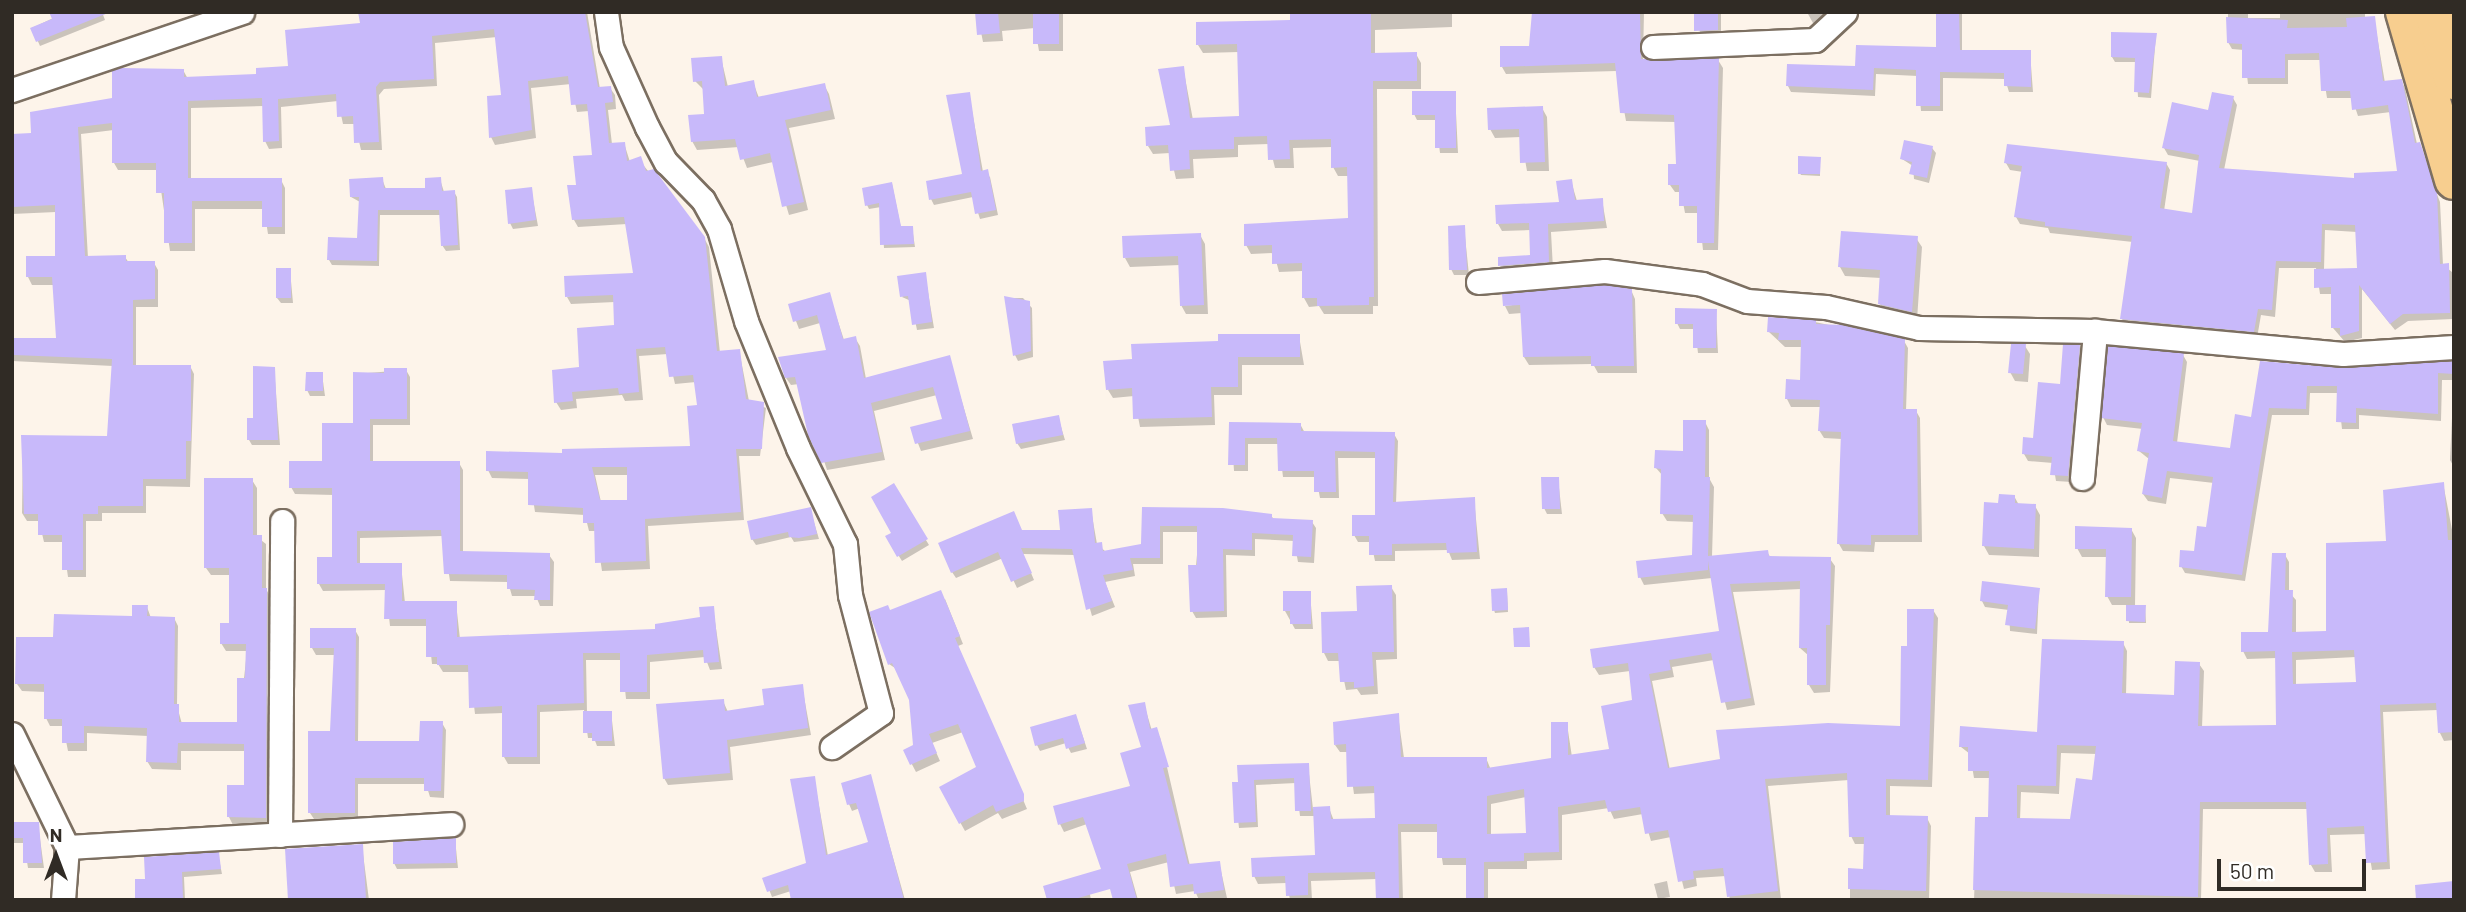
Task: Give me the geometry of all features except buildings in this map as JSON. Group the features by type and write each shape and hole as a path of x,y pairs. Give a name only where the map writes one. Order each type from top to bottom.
{"highway":[{"path":"2405,12 2454,180"},
{"path":"2434,12 2454,80"}],"street":[{"path":"12,90 242,12"},
{"path":"606,12 611,47 647,127 666,162 703,200 719,229 746,321 798,448 845,544 850,595 881,713 832,747"},
{"path":"1653,47 1815,40 1845,12"},
{"path":"1478,282 1605,271 1702,284 1747,301 1826,307 1919,328 2095,331 2343,354 2454,346"},
{"path":"2082,478 2095,331"},
{"path":"280,835 282,521"},
{"path":"12,734 67,848 63,900"},
{"path":"67,848 452,824"}]}
